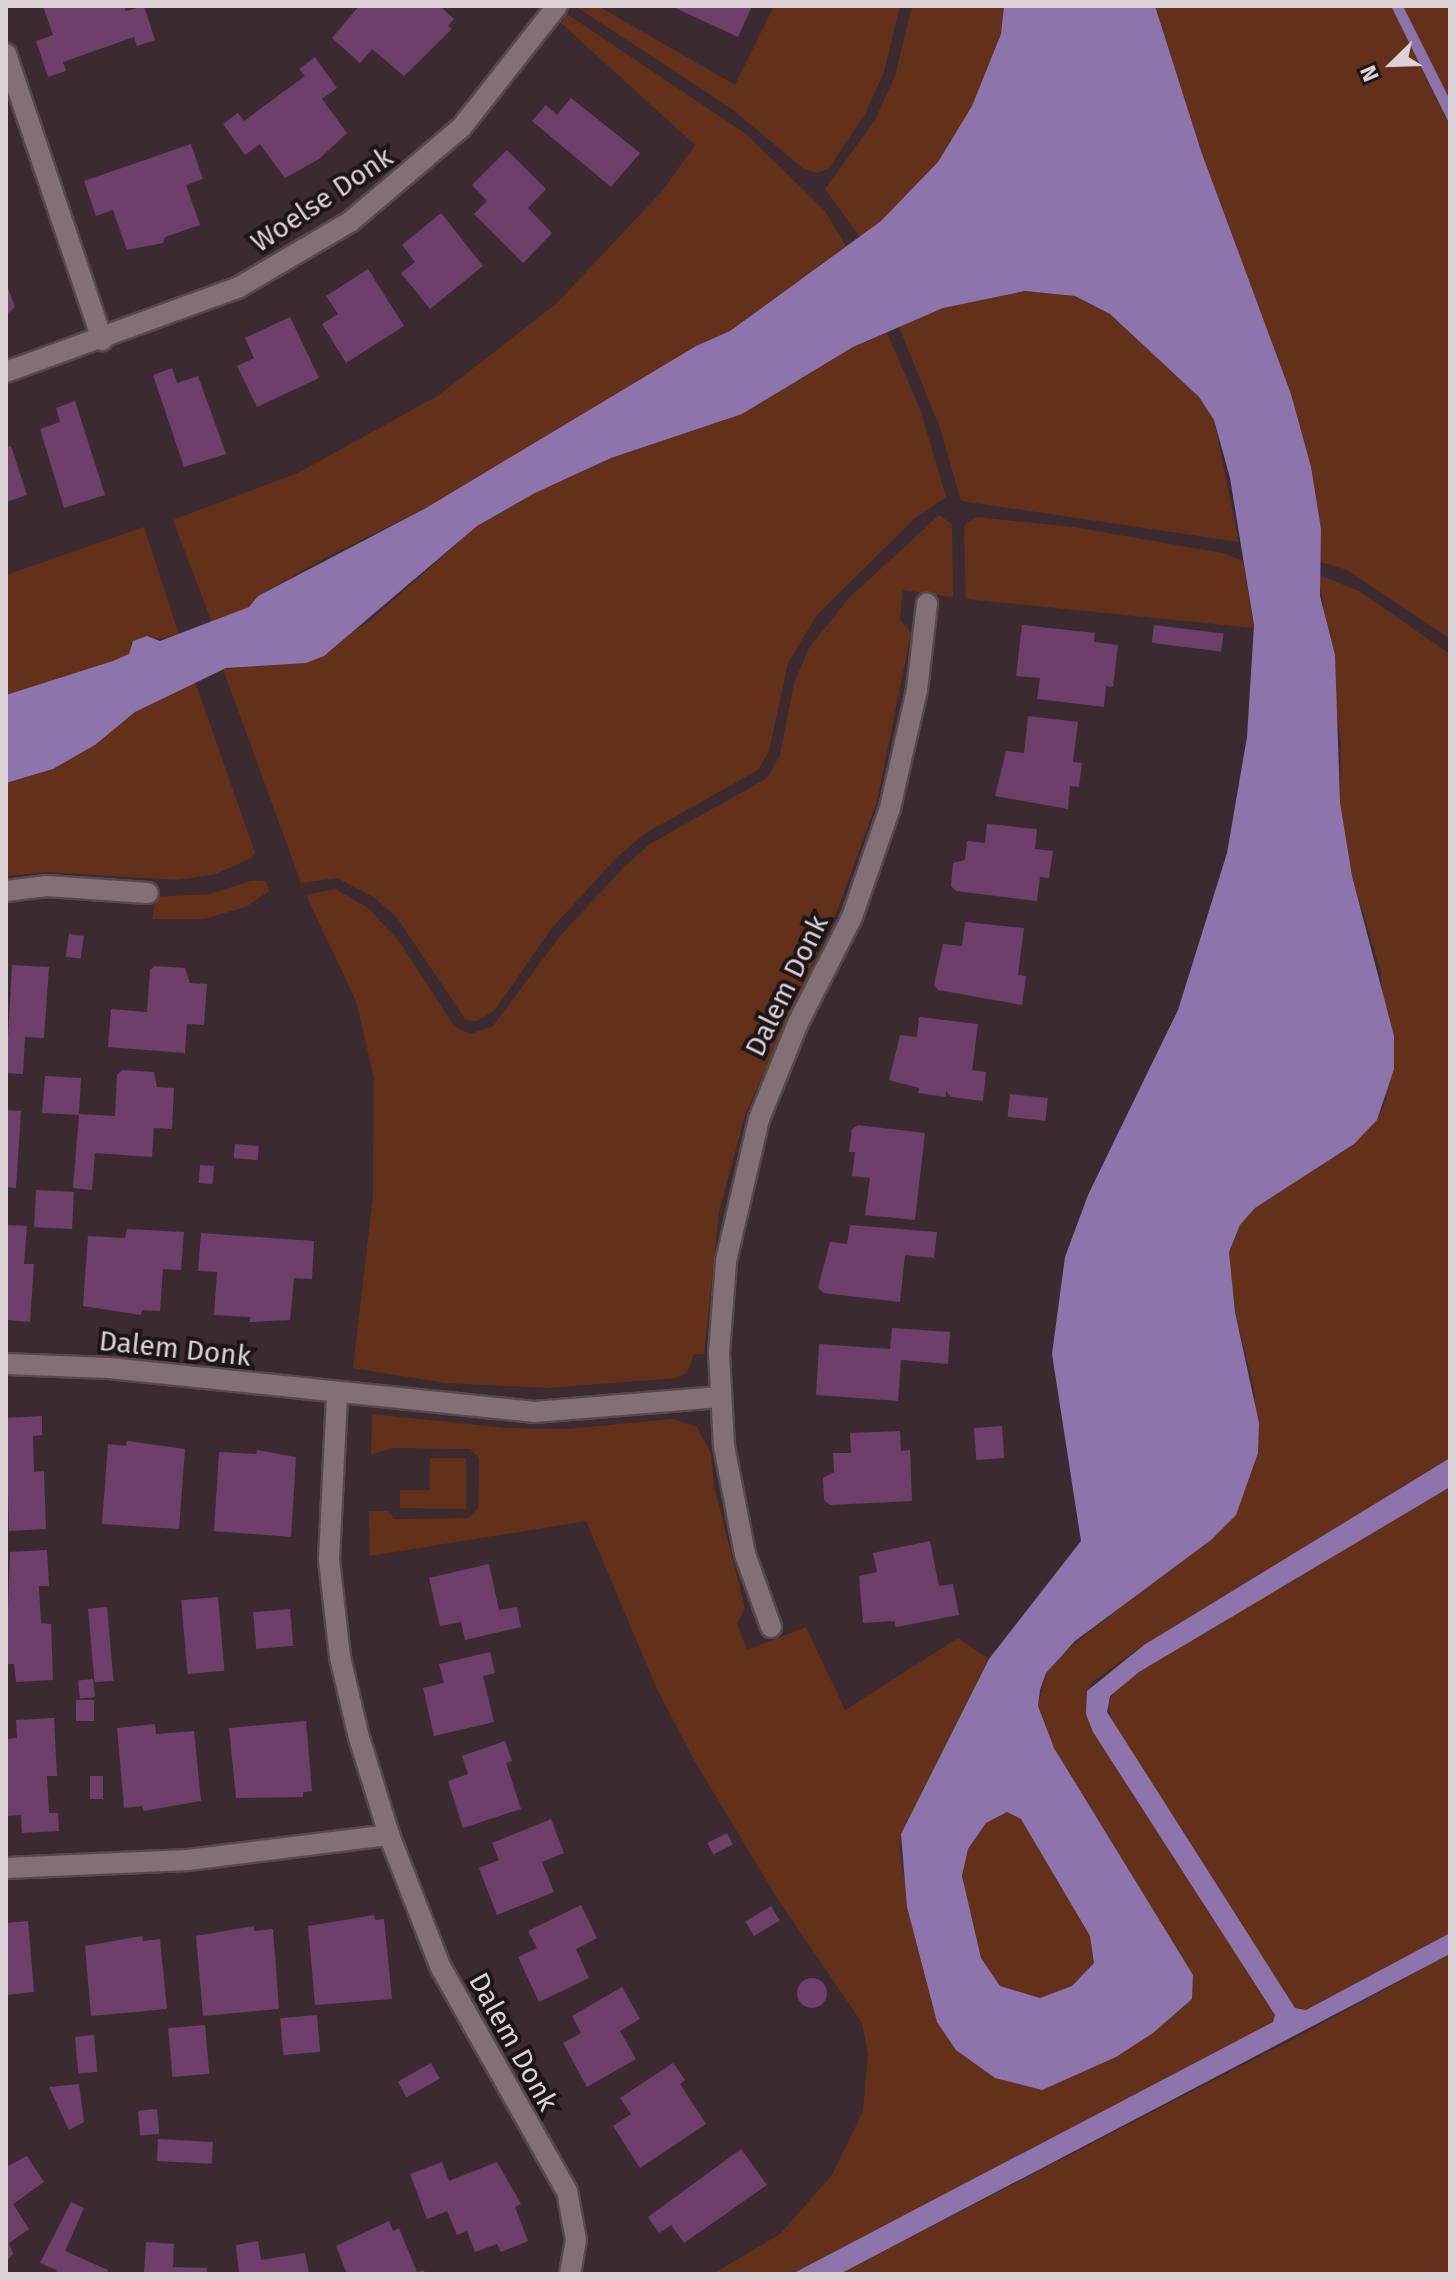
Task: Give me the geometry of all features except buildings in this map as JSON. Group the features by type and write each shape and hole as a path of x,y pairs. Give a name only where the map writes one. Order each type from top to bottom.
{"street":[{"name":"Woelse Donk","path":"6,372 102,340 239,287 350,222 461,128 557,6"},
{"path":"6,54 102,340"},
{"name":"Dalem Donk","path":"771,1627 735,1508 719,1397 723,1292 744,1170 777,1070 873,861 905,751 927,604"},
{"path":"6,891 73,887 148,893"},
{"name":"Dalem Donk","path":"6,1364 109,1368 337,1396 534,1412 719,1397"},
{"name":"Dalem Donk","path":"337,1396 329,1560 340,1657 389,1835 460,2006 567,2191 576,2240 570,2274"},
{"path":"6,1868 188,1860 389,1835"}],"shaded area":[{"path":"575,6 598,6 735,85 774,6 900,6 884,72 865,114 829,168 817,173 804,169 732,109"},
{"path":"912,6 1004,6 1001,34 972,106 938,162 897,209 860,237 825,189 875,120 895,76"},
{"path":"1004,6 1155,6 1201,151 1291,394 1311,467 1321,529 1320,596 1335,655 1340,802 1352,876 1394,1036 1394,1069 1377,1120 1354,1144 1255,1208 1240,1225 1229,1252 1235,1312 1259,1423 1258,1453 1236,1515 1211,1540 1075,1641 1046,1673 1040,1690 1038,1706 1054,1748 1193,1975 1192,1999 1153,2033 1116,2057 1042,2090 995,2078 956,2050 937,2022 907,1907 901,1834 989,1659 1081,1541 1052,1354 1065,1257 1088,1195 1178,1010 1227,853 1247,737 1254,625 1230,478 1214,420 1199,397 1110,314 1075,296 1025,291 943,308 853,347 742,414 611,458 535,493 477,526 324,656 306,663 226,668 135,712 95,745 53,769 6,783 6,695 113,661 129,654 133,641 147,636 160,641 249,607 258,596 426,508 696,346 730,331 881,221 938,162 972,106 1001,34","holes":["1007,1812 1021,1819 1090,1936 1094,1963 1072,1986 1040,1998 1000,1986 981,1958 962,1876 968,1849 986,1823"]},
{"path":"1155,6 1391,6 1450,125 1450,639 1347,570 1320,562 1321,529 1291,394 1201,151"},
{"path":"1391,6 1403,6 1450,100 1450,125"},
{"path":"1403,6 1450,6 1450,100"},
{"path":"567,14 746,134 825,211 846,246 730,331 696,346 426,508 327,557 258,596 249,607 212,623 173,520 298,473 439,395 557,303 663,190 695,145 561,23"},
{"path":"1025,291 1075,296 1110,314 1199,397 1214,420 1239,542 961,501 940,428 899,327 943,308"},
{"path":"887,333 920,409 946,497 915,518 817,615 788,663 769,751 758,770 644,834 617,857 551,929 495,1010 477,1021 466,1020 397,918 374,897 337,878 301,883 223,669 292,663 366,624 477,526 535,493 611,458 742,414 853,347"},
{"path":"939,515 952,524 953,597 903,590 900,619 911,633 877,802 837,911 745,1115 719,1212 704,1354 694,1354 687,1373 676,1378 547,1388 445,1383 353,1368 373,1196 374,1078 356,1001 306,895 335,889 367,907 399,941 454,1026 470,1034 493,1026 560,936 625,866 650,844 767,778 780,755 794,683 809,648 850,597"},
{"path":"976,517 1073,527 1223,553 1243,561 1254,628 966,599 964,526"},
{"path":"144,527 179,635 131,643 130,654 85,673 6,695 6,575"},
{"path":"1319,575 1359,591 1450,654 1450,1458 1144,1645 1091,1683 1086,1714 1276,2015 1273,2023 792,2274 713,2274 780,2234 832,2175 863,2111 868,2054 862,2023 777,1898 694,1760 657,1689 586,1521 370,1556 369,1511 388,1511 394,1519 469,1518 478,1509 479,1458 470,1449 394,1448 371,1454 372,1414 507,1428 565,1429 673,1419 697,1427 711,1454 714,1486 745,1608 737,1624 747,1650 806,1627 845,1710 958,1638 989,1659 901,1834 900,1854 917,1948 1116,2057 1192,1999 1193,1975 1054,1748 1038,1706 1046,1673 1058,1657 1236,1515 1255,1393 1235,1312 1229,1252 1240,1225 1255,1208 1354,1144 1377,1120 1386,1101 1381,972 1352,876 1340,802 1341,743"},
{"path":"195,681 255,853 251,858 216,874 178,880 47,872 6,876 6,783 53,769 95,745 135,712"},
{"path":"251,881 266,881 269,891 246,907 203,919 152,919 156,897 210,894"},
{"path":"430,1458 466,1458 466,1509 400,1508 400,1490 430,1490"},
{"path":"1450,1458 1450,1487 1139,1672 1110,1696 1107,1712 1295,2008 1306,2010 1450,1933 1450,1954 840,2274 792,2274 1273,2022 1275,2015 1093,1732 1086,1714 1087,1691 1144,1645"},
{"path":"1450,1487 1450,1933 1306,2010 1295,2008 1117,1732 1107,1704 1119,1685 1175,1649"},
{"path":"1007,1812 1021,1819 1090,1936 1094,1963 1072,1986 1040,1998 1000,1986 981,1958 962,1876 968,1849 986,1823"},
{"path":"1450,1954 1450,2274 840,2274 1299,2036"}]}
